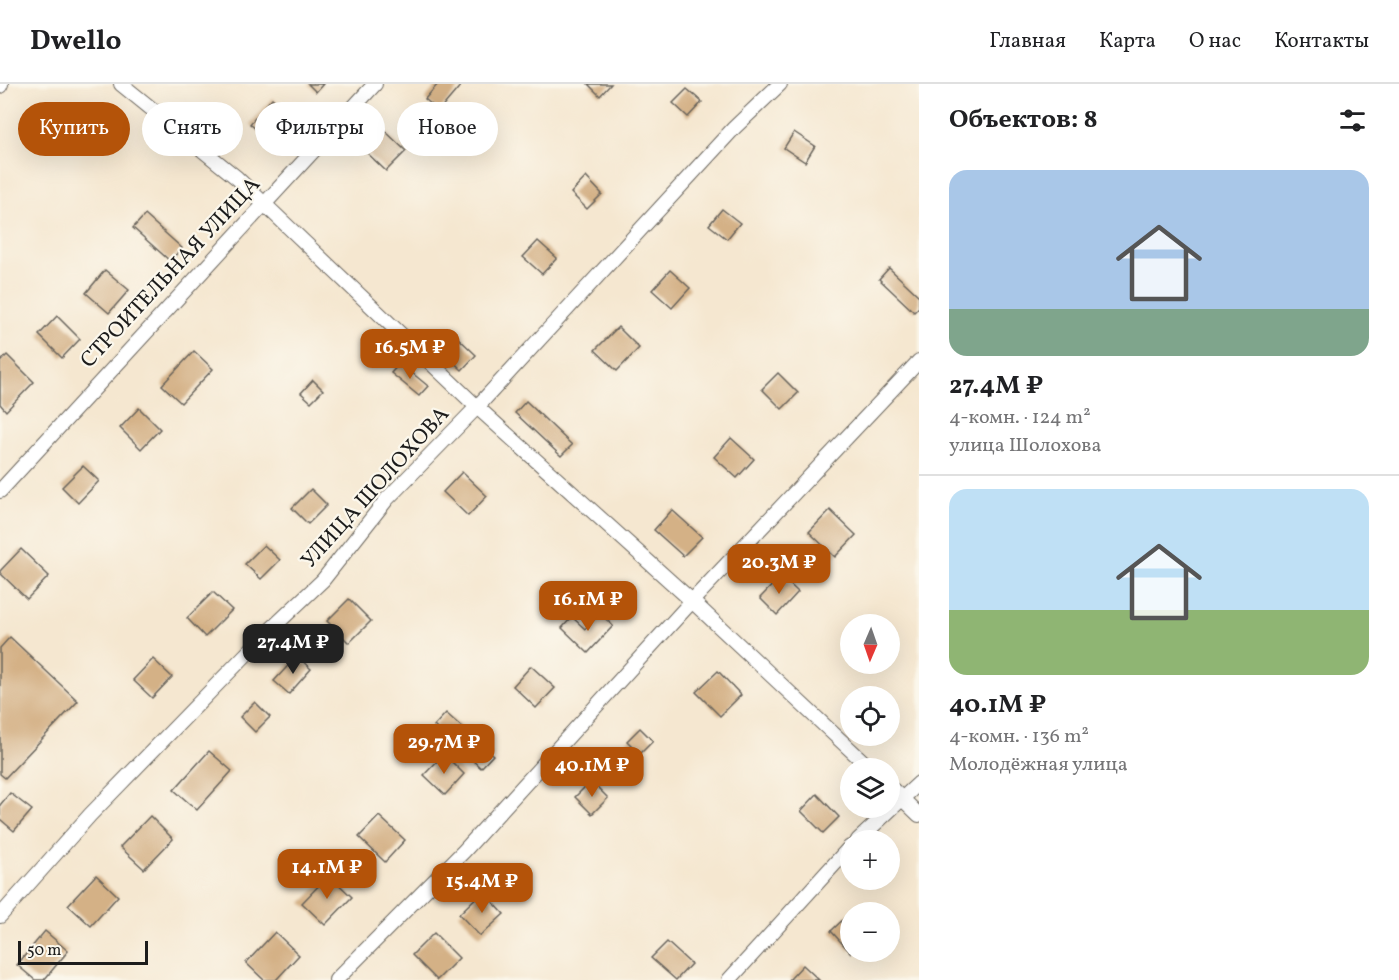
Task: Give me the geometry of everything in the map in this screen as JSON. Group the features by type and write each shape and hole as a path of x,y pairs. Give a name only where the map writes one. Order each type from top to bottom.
{"street":[{"path":"121,84 237,178 477,406 692,601 859,758"},
{"name":"СТРОИТЕЛЬНАЯ УЛИЦА","path":"0,491 375,84"},
{"name":"УЛИЦА ШОЛОХОВА","path":"0,916 90,815 267,633 322,580 387,499 477,406 734,128 780,84"},
{"path":"336,980 464,851 692,601 919,361"},
{"path":"869,830 919,783"},
{"path":"900,796 919,815"},
{"path":"729,980 840,858"}],"building":[{"path":"308,84 323,84 316,92"},
{"path":"438,84 462,84 447,102 428,102 425,99"},
{"path":"588,84 611,84 600,96"},
{"path":"687,89 702,102 688,117 673,103"},
{"path":"255,118 255,128 250,124"},
{"path":"385,131 397,142 397,156 401,156 386,171 370,156 385,156"},
{"path":"794,132 815,146 805,162 784,148"},
{"path":"586,177 602,194 587,209 571,193"},
{"path":"722,209 740,223 727,239 709,225"},
{"path":"145,215 182,248 170,261 133,228"},
{"path":"538,241 557,258 542,274 523,257"},
{"path":"889,268 919,296 919,307 914,312 879,279"},
{"path":"105,270 129,290 109,313 86,293"},
{"path":"670,270 690,288 672,308 652,290"},
{"path":"57,316 80,339 62,358 39,335"},
{"path":"618,327 639,348 617,371 595,350"},
{"path":"454,334 476,355 462,370 440,349"},
{"path":"194,351 213,369 181,403 162,385"},
{"path":"7,355 34,382 6,411 0,404 0,362"},
{"path":"400,363 428,386 419,396 391,373"},
{"path":"778,373 798,393 782,409 762,389"},
{"path":"313,380 323,390 311,402 301,393"},
{"path":"526,401 572,445 561,456 515,413"},
{"path":"139,408 160,429 141,449 120,428"},
{"path":"731,438 754,459 737,478 714,457"},
{"path":"83,466 99,481 78,503 62,487"},
{"path":"462,472 487,496 468,516 443,492"},
{"path":"311,489 327,505 308,524 292,508"},
{"path":"672,510 702,537 683,556 654,530"},
{"path":"830,510 856,535 835,557 809,532"},
{"path":"264,545 280,560 261,579 245,564"},
{"path":"21,549 49,576 27,599 0,573"},
{"path":"781,576 798,592 777,615 760,598"},
{"path":"213,592 232,610 205,637 187,618"},
{"path":"349,599 371,621 349,643 327,621"},
{"path":"600,613 613,626 588,653 562,628 572,617 585,629"},
{"path":"10,637 78,701 5,778 0,774 0,648"},
{"path":"297,656 311,669 289,694 274,681"},
{"path":"153,659 172,677 152,698 133,680"},
{"path":"531,666 555,688 536,708 513,686"},
{"path":"718,671 741,695 720,716 696,692"},
{"path":"255,702 270,717 255,732 240,717"},
{"path":"446,713 493,755 481,768 434,726"},
{"path":"640,728 653,741 640,754 627,741"},
{"path":"209,751 232,771 197,810 174,790"},
{"path":"444,754 464,774 445,795 424,775"},
{"path":"591,781 608,798 592,814 575,797"},
{"path":"10,793 32,810 14,831 0,819 0,805"},
{"path":"817,794 839,817 823,833 801,811"},
{"path":"150,816 173,839 144,869 120,847"},
{"path":"379,816 405,840 385,862 359,837"},
{"path":"96,875 118,896 91,926 68,905"},
{"path":"329,875 352,897 325,925 302,903"},
{"path":"483,891 504,914 480,936 459,914"},
{"path":"840,922 840,941 831,931"},
{"path":"45,931 68,951 44,980 35,980 17,965"},
{"path":"275,932 299,955 276,980 264,980 246,963"},
{"path":"434,933 459,958 437,980 412,955"},
{"path":"667,942 691,964 676,980 651,958"},
{"path":"803,965 819,980 789,980"}]}
